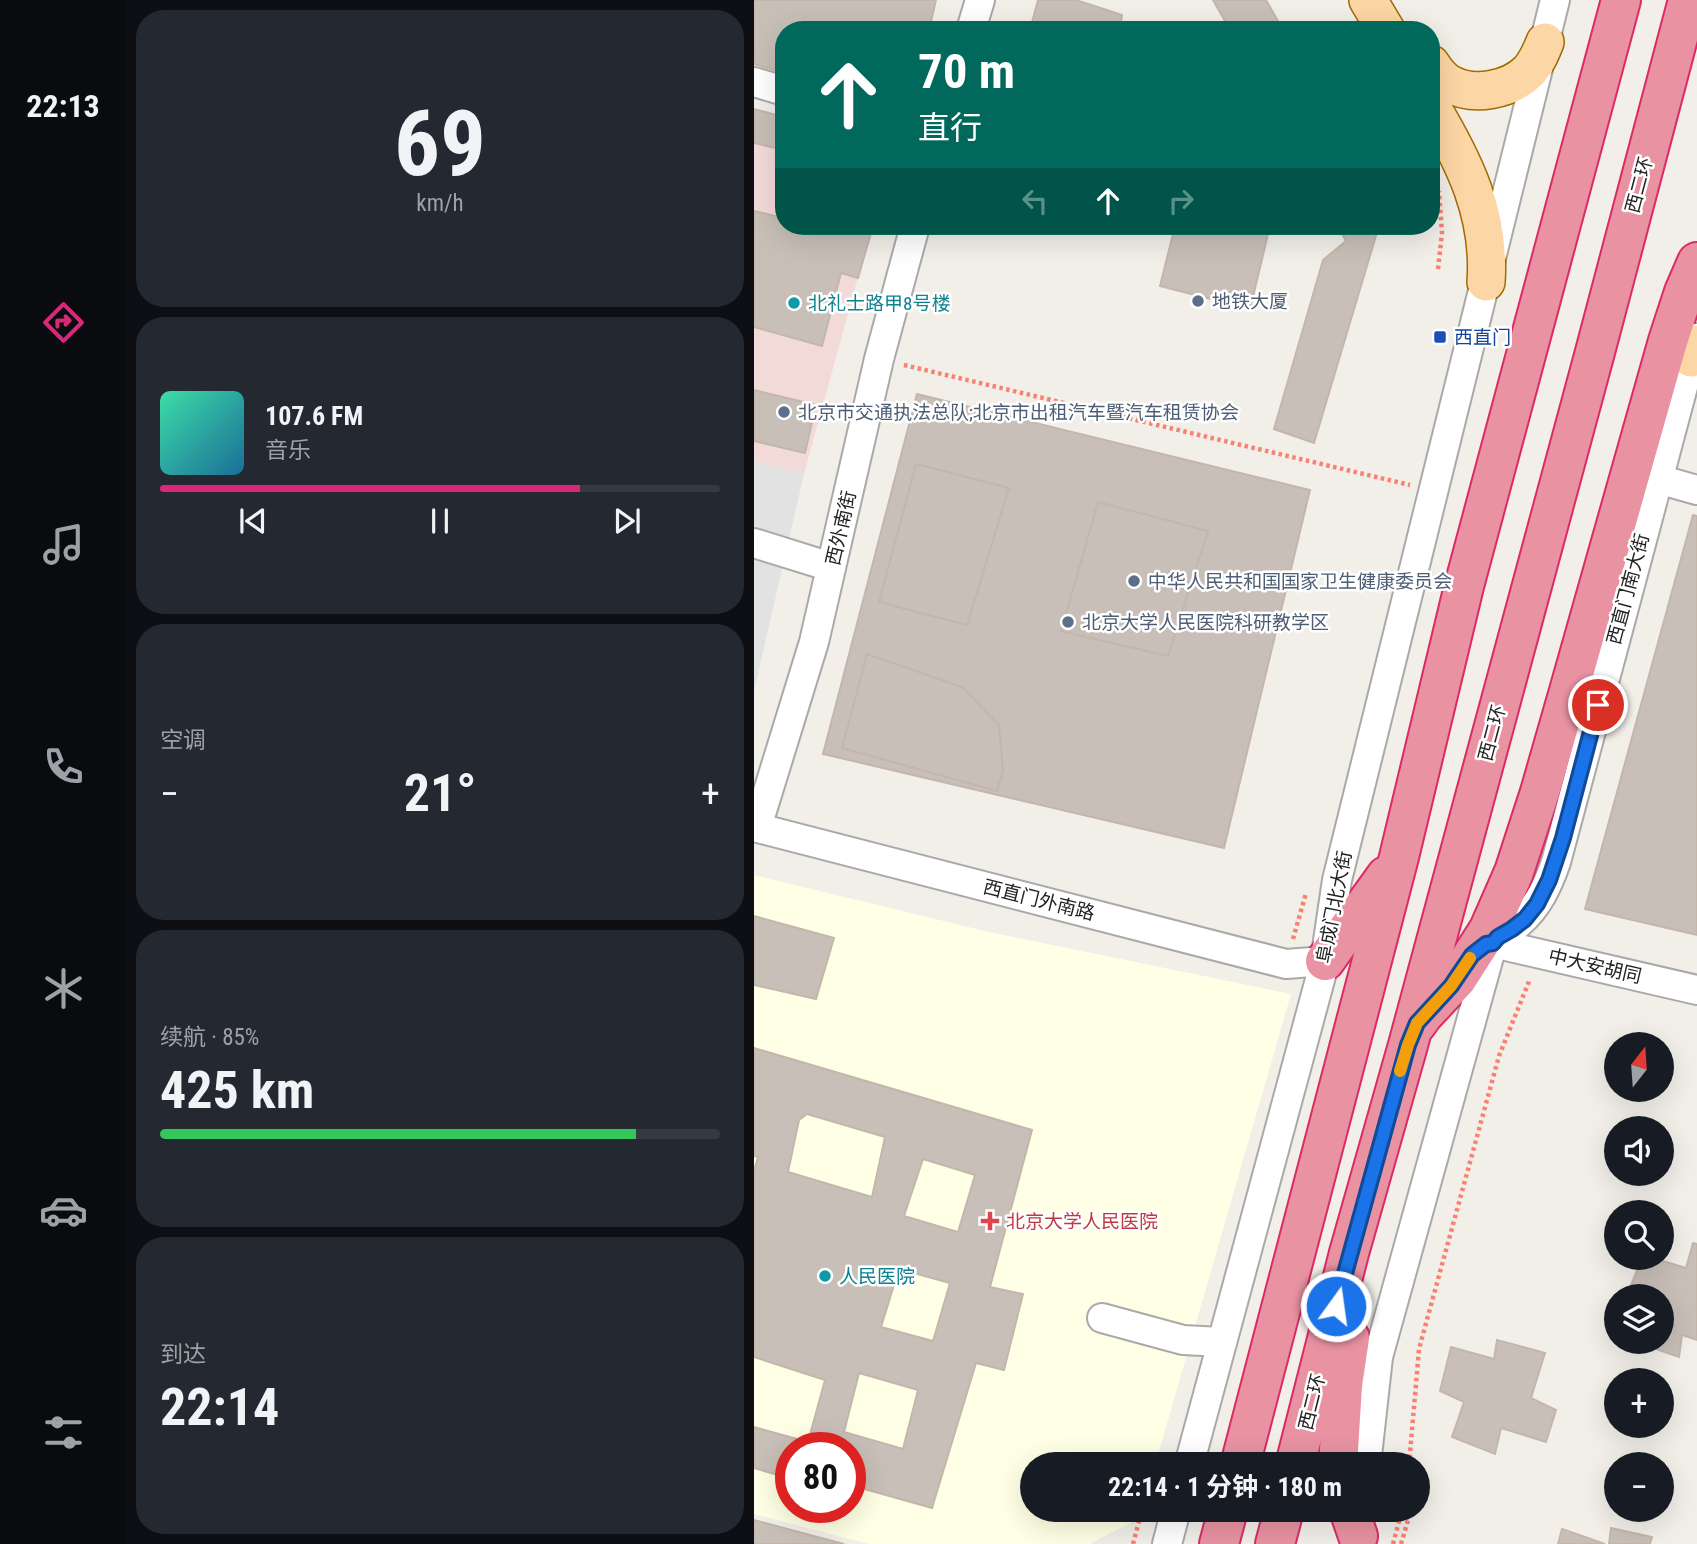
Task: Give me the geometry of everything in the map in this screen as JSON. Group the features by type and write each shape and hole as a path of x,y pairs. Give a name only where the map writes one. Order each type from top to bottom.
{"highway":[{"path":"1243,1452 1399,857 1464,586 1621,0"},
{"name":"西二环","path":"1298,1452 1349,1253 1596,352 1688,0"},
{"path":"1408,1045 1417,1023 1481,951 1509,888 1540,792 1668,341 1697,262"},
{"path":"1325,961 1399,857"},
{"path":"1339,1452 1343,1385 1352,1321 1349,1253"},
{"path":"1219,1544 1225,1522"},
{"path":"1275,1544 1281,1522"}],"main road":[{"path":"1368,0 1381,21"},
{"path":"1394,0 1406,21"},
{"path":"1440,76 1450,84 1465,89 1492,89 1515,81 1525,74 1539,58 1546,41"},
{"path":"1440,122 1465,167 1477,197 1487,261 1486,282"}],"street":[{"path":"974,21 980,0"},
{"path":"1486,282 1555,0"},
{"path":"754,82 775,88"},
{"name":"西外南街","path":"755,827 814,642 879,359 913,235"},
{"name":"阜成门北大街","path":"1192,1452 1325,961 1337,880 1486,282"},
{"name":"西直门南大街","path":"1481,951 1525,919 1537,904 1549,880 1563,838 1695,346"},
{"path":"1658,479 1697,490"},
{"path":"754,543 832,567"},
{"name":"西直门外南路","path":"755,827 993,897 1286,964 1325,961"},
{"path":"1367,1452 1378,1357 1481,951"},
{"name":"中大安胡同","path":"1481,951 1697,990"},
{"path":"1102,1318 1183,1340 1222,1342"},
{"path":"1167,1544 1173,1522"}],"path":[{"path":"1438,269 1442,233 1440,208"},
{"path":"879,359 1433,490"},
{"path":"1133,1544 1139,1522"},
{"path":"1401,1544 1407,1522"}],"shaded area":[{"path":"754,109 775,115 775,235 870,235 804,474 754,461"},
{"path":"754,461 804,474 754,691"},
{"name":"北京大学人民医院","path":"754,875 989,932 1291,994 1159,1452 1020,1452 1020,1522 1132,1522 1089,1544 869,1544 788,1523 866,1523 866,1432 775,1432 775,1519 754,1514"}],"building":[{"path":"754,0 936,0 931,21 775,21 775,70 754,64"},
{"path":"1038,0 1076,0 1122,15 1121,21 1032,21"},
{"path":"1213,0 1266,0 1278,21 1225,21"},
{"path":"754,109 775,115 775,148 754,143"},
{"name":"北礼士路甲8号楼","path":"754,211 775,216 775,235 870,235 858,278 841,273 822,346 754,327"},
{"path":"1173,235 1268,235 1250,309 1160,286"},
{"path":"1343,235 1376,235 1314,443 1274,429 1323,260 1346,241"},
{"path":"754,390 816,405 805,453 754,441"},
{"name":"北京大学人民医院科研教学区","path":"917,394 1310,490 1224,848 823,754"},
{"path":"916,464 1009,488 967,625 879,602"},
{"name":"中华人民共和国国家卫生健康委员会","path":"1098,502 1208,531 1168,656 1061,631"},
{"path":"1693,515 1697,516 1697,935 1585,909"},
{"path":"867,654 962,687 999,725 1003,771 997,791 842,748"},
{"path":"754,916 834,938 816,999 754,985"},
{"name":"人民医院","path":"754,1048 1032,1130 990,1287 1023,1294 1004,1370 976,1363 932,1508 866,1489 866,1438 903,1449 918,1390 859,1373 844,1432 811,1432 825,1380 754,1357 754,1171 758,1157 754,1156","holes":["807,1114 885,1137 872,1197 788,1172 799,1120","923,1159 975,1175 958,1232 904,1216","899,1269 950,1283 933,1341 881,1327"]},
{"path":"1693,1243 1697,1244 1697,1340 1682,1335 1679,1357 1670,1354 1674,1354 1674,1284 1631,1284 1637,1270 1674,1270 1674,1264 1686,1268"},
{"path":"1497,1340 1545,1353 1531,1398 1556,1410 1546,1442 1501,1428 1495,1454 1452,1437 1464,1402 1440,1391 1451,1347 1494,1359"},
{"name":"人民医院","path":"754,1427 775,1433 775,1474 754,1468"},
{"path":"754,1520 844,1544 754,1544"},
{"path":"1611,1528 1652,1537 1650,1544 1609,1544"},
{"path":"1562,1529 1605,1544 1558,1544"}],"slow traffic":[{"path":"1400,1071 1417,1023 1451,986 1470,958"}],"place":[{"name":"地铁大厦","path":"1198,301"},
{"name":"北礼士路甲8号楼","path":"794,303"},
{"name":"西直门","path":"1440,337"},
{"name":"北京市交通执法总队;北京市出租汽车暨汽车租赁协会","path":"784,412"},
{"name":"中华人民共和国国家卫生健康委员会","path":"1134,581"},
{"name":"北京大学人民医院科研教学区","path":"1068,622"},
{"name":"北京大学人民医院","path":"990,1221"},
{"name":"人民医院","path":"825,1276"}],"route":[{"path":"1336,1306 1413,1031 1424,1014 1457,979 1472,955 1519,924 1542,895 1563,838 1598,705"}]}
